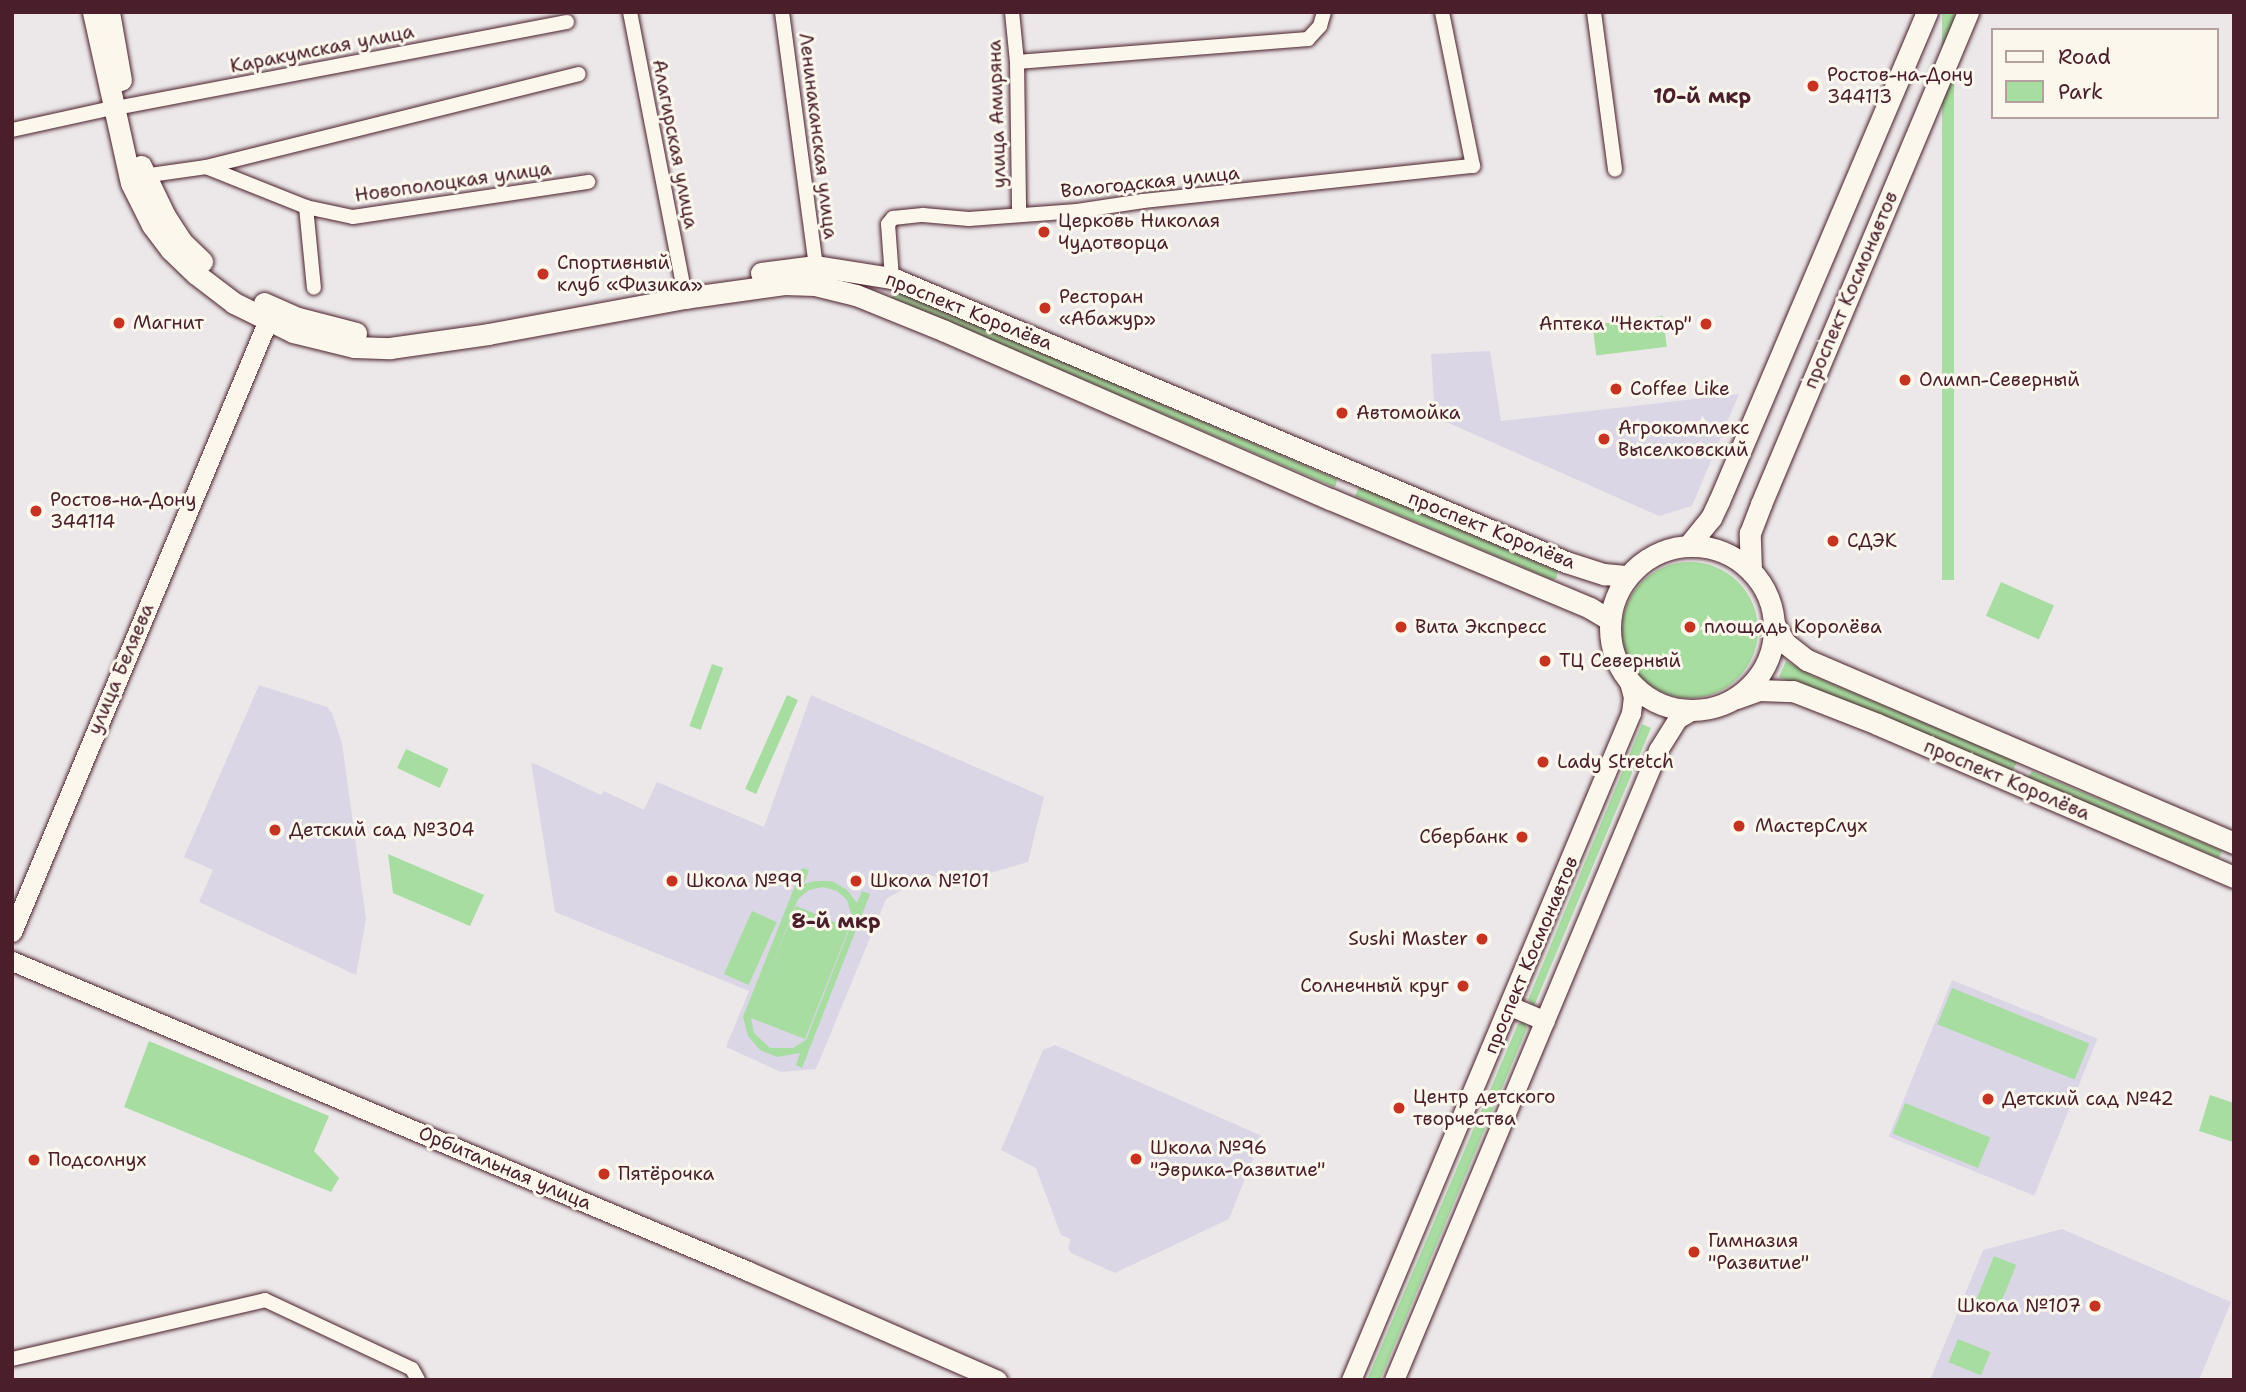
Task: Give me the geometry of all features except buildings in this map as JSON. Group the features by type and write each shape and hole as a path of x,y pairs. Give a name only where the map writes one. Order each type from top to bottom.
{"main road":[{"path":"93,12 119,107 143,176 200,269"},
{"path":"108,12 119,107 136,194 152,225 170,250 200,269"},
{"name":"проспект Космонавтов","path":"1688,546 1711,518 1719,501 1927,12"},
{"name":"проспект Космонавтов","path":"1751,571 1750,533 1760,504 1968,12"},
{"name":"проспект Королёва","path":"200,269 234,303 329,328 355,333 389,334 485,320 683,284 816,266 892,278 1566,562 1604,575 1628,576"},
{"path":"884,306 883,291 892,278"},
{"name":"проспект Королёва","path":"270,314 324,341 390,348 784,284 815,285 884,306 1590,608 1610,620"},
{"name":"улица Беляева","path":"12,932 270,314"},
{"path":"1330,499 1342,492 1347,483 1342,468"},
{"path":"1688,546 1721,551 1751,571 1761,583 1772,609 1774,624 1768,660 1758,678 1737,698 1710,709 1691,711 1665,706 1645,696 1629,682 1612,649 1610,620 1615,598 1628,576 1642,562 1662,551 1688,546"},
{"name":"проспект Королёва","path":"1774,624 1785,643 1807,660 2229,840"},
{"name":"проспект Космонавтов","path":"1351,1380 1631,713 1633,697 1629,682"},
{"name":"проспект Королёва","path":"1737,698 1759,690 1793,691 2234,877"},
{"name":"проспект Космонавтов","path":"1394,1380 1666,733 1677,719 1691,711"},
{"path":"2025,787 2018,775 2028,760 2036,758"},
{"path":"2212,868 2223,865 2230,857 2229,840"},
{"name":"Орбитальная улица","path":"12,961 766,1278 997,1380"},
{"path":"1510,1006 1545,1021"}],"street":[{"name":"Алагирская улица","path":"630,12 683,284"},
{"name":"Ленинаканская улица","path":"782,12 816,266"},
{"name":"улица Амиряна","path":"1012,12 1017,62 1019,214"},
{"path":"1017,62 1308,39 1320,26 1324,12"},
{"name":"Вологодская улица","path":"892,278 888,224 892,218 923,215 969,219 1077,211 1143,201 1473,166 1442,12"},
{"path":"1594,12 1615,170"},
{"name":"Каракумская улица","path":"12,130 119,107 567,22"},
{"name":"Новополоцкая улица","path":"143,176 206,167 579,74"},
{"name":"Новополоцкая улица","path":"206,167 306,207 353,217 588,182"},
{"path":"306,207 314,288"},
{"path":"12,1359 265,1300 412,1369 418,1380"}],"shaded area":[{"path":"1490,351 1501,421 1739,394 1692,506 1659,516 1435,417 1431,354"},
{"name":"Детский сад №304","path":"259,685 327,707 332,713 342,743 366,919 356,975 199,902 213,870 184,857"},
{"path":"811,695 1044,797 1028,862 952,884 929,874 886,899 816,1069 781,1072 726,1047 749,991 555,912 531,762 601,795 604,791 644,810 657,782 764,827"},
{"name":"Детский сад №42","path":"1952,980 2098,1039 2034,1196 1889,1137"},
{"name":"Школа №96 \"Эврика-Развитие\"","path":"1055,1045 1262,1136 1229,1219 1115,1273 1071,1253 1068,1248 1071,1239 1061,1235 1036,1168 1001,1150 1043,1050"},
{"name":"Школа №107","path":"2062,1229 2231,1302 2199,1380 1930,1380 1983,1250"}],"green space":[{"path":"1942,12 1954,12 1954,580 1942,580"},
{"path":"895,290 1337,479 1336,485 1334,487 892,298"},
{"path":"1663,316 1667,347 1596,355 1593,325"},
{"path":"1359,487 1557,571 1557,578 1553,580 1355,496"},
{"path":"1690,562 1716,567 1738,582 1753,604 1758,630 1753,656 1738,678 1716,693 1690,698 1664,693 1642,678 1627,656 1622,630 1627,604 1642,582 1664,567"},
{"path":"2001,582 2054,606 2039,639 1986,616"},
{"path":"1786,661 1811,675 2017,762 2012,773 1779,677"},
{"path":"712,664 723,668 701,730 689,726"},
{"path":"787,695 798,700 756,794 745,789"},
{"path":"1642,724 1651,728 1534,1006 1528,1000"},
{"path":"406,749 449,769 440,788 397,768"},
{"path":"2032,771 2222,851 2219,858 2027,779"},
{"path":"388,854 484,895 470,926 393,893"},
{"path":"802,868 809,870 804,884 832,881 847,890 857,903 862,891 870,894 802,1068 796,1065 800,1053 777,1057 760,1050 748,1036 743,1017","holes":["823,887 837,891 847,900 853,920 806,1040 793,1048 770,1048 754,1033 751,1018 805,1039 849,928 796,906 766,981 798,899 809,890"]},
{"path":"752,911 777,922 749,985 724,974"},
{"path":"1952,988 2089,1043 2075,1080 1937,1024"},
{"path":"1523,1022 1527,1028 1380,1380 1367,1380 1518,1024"},
{"path":"149,1041 329,1116 314,1151 339,1178 331,1192 124,1107"},
{"path":"2210,1095 2234,1103 2233,1142 2199,1131"},
{"path":"1905,1103 1990,1137 1978,1168 1893,1134"},
{"path":"1994,1256 2016,1265 1998,1309 1976,1301"},
{"path":"1958,1339 1990,1352 1981,1375 1949,1362"}],"place":[{"name":"Ростов-на-Дону 344113","path":"1813,86"},
{"name":"Церковь Николая Чудотворца","path":"1044,232"},
{"name":"Спортивный клуб «Физика»","path":"543,274"},
{"name":"Ресторан «Абажур»","path":"1045,308"},
{"name":"Магнит","path":"119,323"},
{"name":"Аптека \"Нектар\"","path":"1706,324"},
{"name":"Олимп-Северный","path":"1905,380"},
{"name":"Coffee Like","path":"1616,389"},
{"name":"Автомойка","path":"1342,413"},
{"name":"Агрокомплекс Выселковский","path":"1604,439"},
{"name":"Ростов-на-Дону 344114","path":"36,511"},
{"name":"СДЭК","path":"1833,541"},
{"name":"Вита Экспресс","path":"1401,627"},
{"name":"площадь Королёва","path":"1690,627"},
{"name":"ТЦ Северный","path":"1545,661"},
{"name":"Lady Stretch","path":"1543,762"},
{"name":"МастерСлух","path":"1739,826"},
{"name":"Детский сад №304","path":"275,830"},
{"name":"Сбербанк","path":"1522,837"},
{"name":"Школа №99","path":"672,881"},
{"name":"Школа №101","path":"856,881"},
{"name":"Sushi Master","path":"1482,939"},
{"name":"Солнечный круг","path":"1463,986"},
{"name":"Детский сад №42","path":"1988,1099"},
{"name":"Центр детского творчества","path":"1399,1108"},
{"name":"Школа №96 \"Эврика-Развитие\"","path":"1136,1159"},
{"name":"Подсолнух","path":"34,1160"},
{"name":"Пятёрочка","path":"604,1174"},
{"name":"Гимназия \"Развитие\"","path":"1694,1252"},
{"name":"Школа №107","path":"2095,1306"}],"district":[{"name":"10-й мкр","path":"1702,96"},
{"name":"8-й мкр","path":"836,921"}]}
